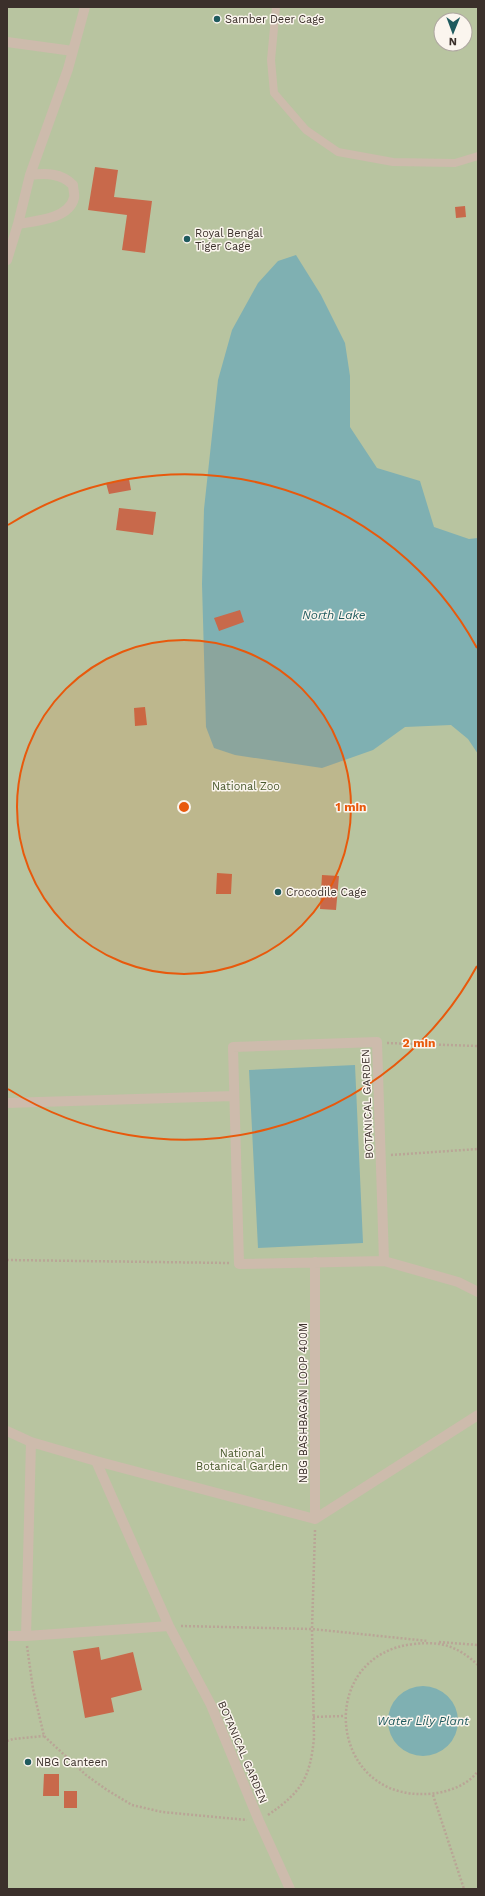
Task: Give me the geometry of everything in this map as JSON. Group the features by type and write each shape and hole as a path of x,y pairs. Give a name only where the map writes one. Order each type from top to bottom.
{"street":[{"path":"7,260 18,224 30,175 73,51 85,7"},
{"path":"7,42 73,51"},
{"path":"18,224 59,215 67,209 74,198 73,185 66,178 44,173 30,175"},
{"name":"BOTANICAL GARDEN","path":"239,1264 234,1047 377,1042 384,1261"},
{"path":"7,1103 234,1096"},
{"path":"239,1264 384,1261 458,1282 478,1292"},
{"name":"NBG BASHBAGAN LOOP 400M","path":"315,1262 315,1519"},
{"path":"7,1431 31,1442 96,1461 315,1519 478,1415"},
{"path":"26,1636 31,1442"},
{"name":"BOTANICAL GARDEN","path":"96,1461 169,1626 210,1705 259,1822 290,1889"},
{"path":"7,1636 169,1626"}],"lane":[{"path":"276,7 271,60 274,93 306,130 338,152 393,162 455,163 478,156"}],"path":[{"path":"377,1042 478,1046"},
{"path":"381,1156 478,1149"},
{"path":"7,1260 239,1264"},
{"path":"26,1636 33,1689 44,1736 86,1775 107,1790 132,1804 162,1812 259,1822 287,1802 306,1778 312,1756 312,1629 315,1519"},
{"path":"169,1626 312,1629 434,1642 478,1645"},
{"path":"478,1665 458,1650 434,1642 409,1645 384,1652 364,1667 350,1690 344,1716 348,1742 361,1766 381,1784 406,1794 433,1795 456,1788 478,1771"},
{"path":"313,1716 344,1716"},
{"path":"7,1741 44,1736"},
{"path":"433,1795 464,1889"}],"green space":[{"path":"7,7 478,7 478,1889 7,1889"}],"water":[{"name":"North Lake","path":"296,255 321,295 345,343 350,376 350,427 377,468 420,481 434,527 469,539 478,538 478,754 468,739 451,725 405,727 373,750 322,768 235,755 214,748 206,727 202,584 204,509 218,380 232,330 258,283 278,261"},
{"path":"355,1065 363,1243 258,1248 249,1070"},
{"name":"Water Lily Plant","path":"423,1686 436,1689 448,1696 455,1708 458,1721 455,1734 448,1746 436,1753 423,1756 410,1753 398,1746 391,1734 388,1721 391,1708 398,1696 410,1689"}],"building":[{"path":"95,167 118,170 114,197 152,201 145,253 122,250 127,215 88,210"},
{"path":"465,206 466,217 456,218 455,207"},
{"path":"129,479 131,490 109,494 106,483"},
{"path":"119,508 156,512 153,535 116,530"},
{"path":"240,610 244,622 219,631 214,618"},
{"path":"145,707 147,725 135,726 134,708"},
{"path":"217,873 232,874 231,894 216,894"},
{"path":"322,875 339,876 336,910 320,909"},
{"path":"99,1647 101,1660 133,1652 142,1690 111,1698 114,1712 85,1718 73,1651"},
{"path":"44,1774 59,1774 59,1796 43,1796"},
{"path":"64,1791 77,1791 77,1808 64,1808"}],"place":[{"name":"Samber Deer Cage","path":"217,19"},
{"name":"Royal Bengal Tiger Cage","path":"187,239"},
{"name":"Crocodile Cage","path":"278,892"},
{"name":"NBG Canteen","path":"28,1762"}],"park label":[{"name":"National Zoo","path":"246,786"},
{"name":"National Botanical Garden","path":"242,1459"}]}
